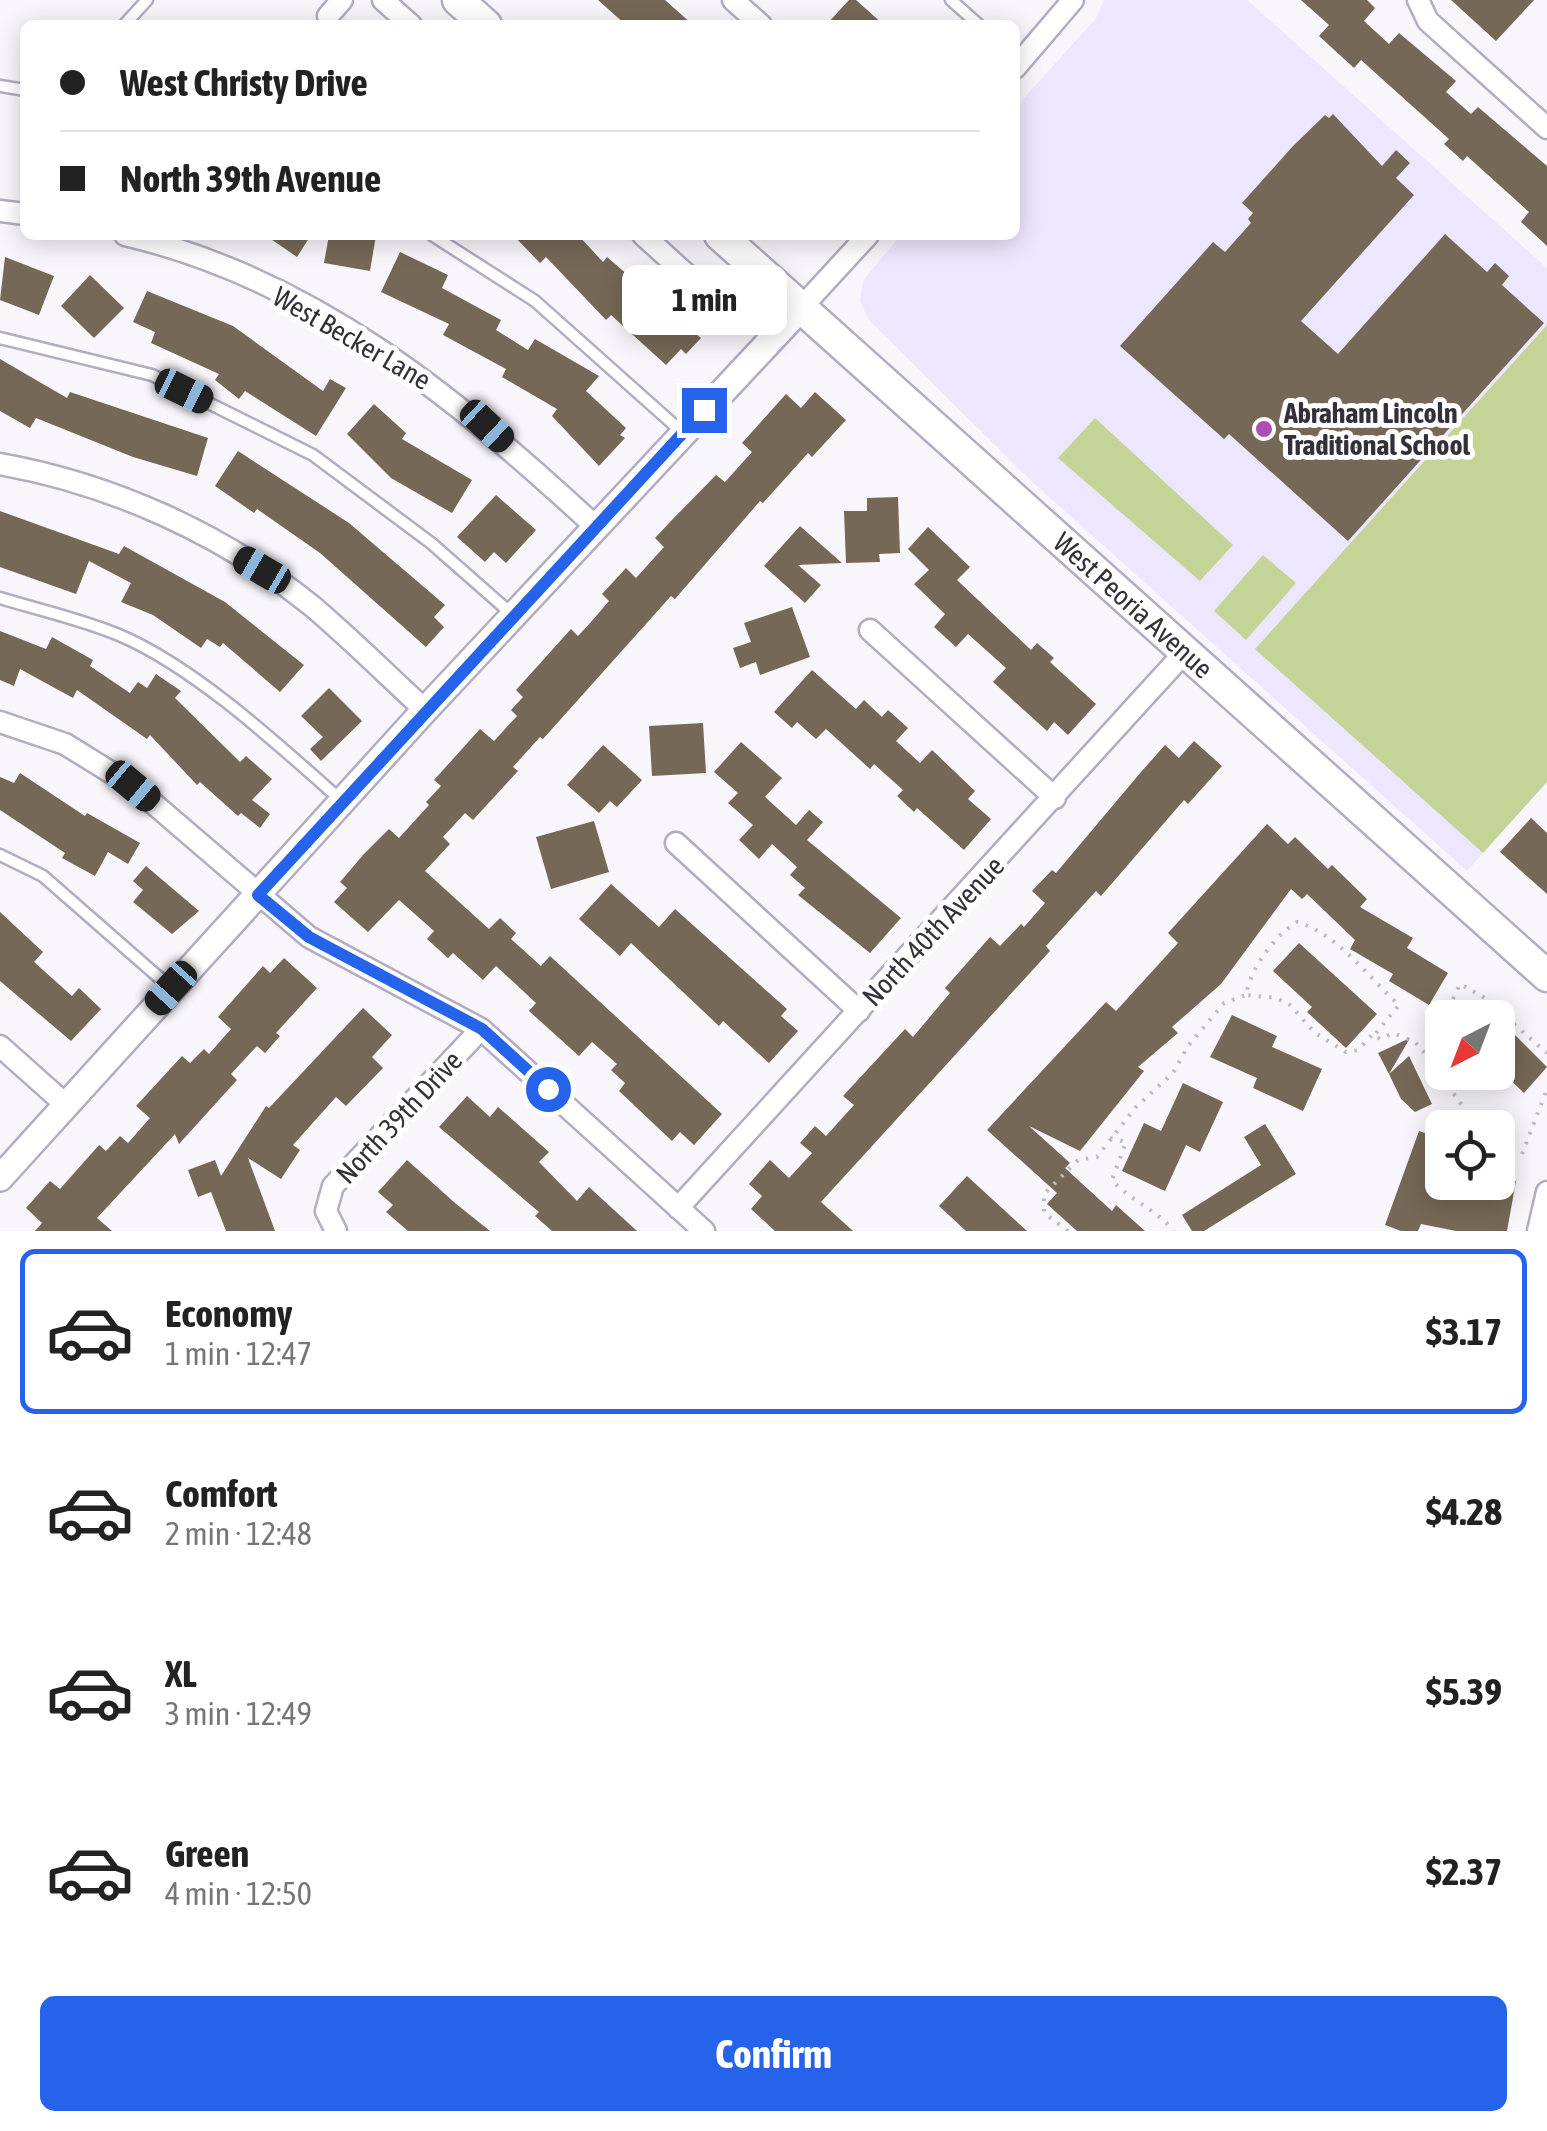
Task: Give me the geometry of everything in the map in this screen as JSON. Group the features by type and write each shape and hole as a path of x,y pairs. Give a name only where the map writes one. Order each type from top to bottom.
{"main road":[{"path":"458,0 480,20"},
{"name":"West Peoria Avenue","path":"726,240 1547,976"}],"street":[{"path":"384,0 406,20"},
{"path":"734,0 756,20"},
{"path":"1020,59 1073,0"},
{"path":"1418,0 1428,21 1547,128"},
{"name":"West Becker Lane","path":"140,240 213,264 364,338 487,426 596,527"},
{"path":"649,240 730,314"},
{"path":"0,1178 426,710 863,240"},
{"path":"0,464 81,483 138,504 228,550 312,606 426,710"},
{"path":"870,630 1054,798"},
{"name":"North 40th Avenue","path":"678,1208 1185,652"},
{"path":"0,722 65,744 133,786 309,937 482,1029 704,1231"},
{"path":"676,843 859,1011"},
{"name":"North 39th Drive","path":"336,1231 326,1211 333,1186 482,1029"},
{"path":"0,1046 66,1104"},
{"path":"1538,1231 1547,1192"}],"lane":[{"path":"129,20 147,0"},
{"path":"951,0 973,20"},
{"path":"440,240 535,301 683,432"},
{"path":"0,338 152,376 313,455 430,542 514,615"},
{"path":"0,598 121,636 253,723 344,802"},
{"path":"0,855 42,876 171,988"}],"path":[{"path":"1068,1231 1044,1213 1041,1199 1078,1160 1097,1157 1110,1138 1173,1074 1188,1046 1224,1003 1246,995 1276,998 1290,1005 1315,1033 1354,1053 1398,1005 1332,941 1297,922 1284,930 1258,965 1246,995"},
{"path":"1452,1000 1460,984 1486,1000"},
{"path":"1515,1026 1547,1054"},
{"path":"1376,1033 1380,1040 1393,1033 1416,1042 1425,1053"},
{"path":"1522,1154 1547,1088"},
{"path":"1110,1138 1126,1142 1112,1180 1144,1210 1167,1221 1172,1231"}],"shaded area":[{"name":"Abraham Lincoln Traditional School","path":"1104,0 1247,0 1547,268 1547,782 1467,871 1028,478 868,319 860,301 863,280 897,240 1020,240 1020,102 1096,18"}],"green space":[{"path":"1547,325 1547,782 1483,853 1255,649"},
{"path":"1095,418 1233,545 1200,581 1058,458"},
{"path":"1263,555 1296,583 1246,640 1214,611"}],"building":[{"path":"598,0 665,0 687,20 620,20"},
{"path":"849,0 856,0 878,20 831,20"},
{"path":"1301,0 1367,0 1375,8 1364,21 1389,44 1399,33 1456,81 1446,92 1471,114 1478,107 1547,166 1547,246 1521,222 1529,212 1467,156 1463,161 1444,144 1449,139 1361,60 1354,68 1319,36 1329,25"},
{"path":"1451,0 1534,0 1496,41"},
{"path":"1333,114 1382,166 1396,150 1410,163 1396,178 1414,195 1301,321 1338,354 1445,234 1487,272 1495,263 1509,276 1502,285 1544,323 1348,541 1229,434 1224,439 1120,346 1213,242 1225,252 1251,223 1248,219 1253,213 1242,203 1293,146 1325,115 1329,118"},
{"path":"272,240 308,240 297,257"},
{"path":"328,240 375,240 370,271 324,263"},
{"path":"518,240 583,240 603,262 607,257 701,338 686,354 681,349 666,365 611,315 606,320 546,257 540,263"},
{"path":"400,252 448,275 442,288 501,320 496,330 528,350 535,339 599,376 586,391 626,428 620,435 625,438 599,466 552,416 557,409 502,377 506,369 443,335 449,324 381,292"},
{"path":"5,257 54,276 39,315 0,300"},
{"path":"90,275 124,308 94,338 61,306"},
{"path":"147,291 233,326 323,391 330,379 346,388 316,436 245,391 239,399 215,380 219,374 151,343 155,332 133,322"},
{"path":"0,359 67,398 70,392 208,438 197,476 133,457 36,418 30,428 0,411"},
{"path":"815,392 846,420 812,457 808,453 763,503 760,501 675,599 671,596 543,739 540,737 513,767 518,771 473,820 465,813 443,837 450,844 425,871 489,929 500,918 516,933 511,939 541,966 550,956 722,1114 694,1145 680,1132 672,1141 619,1091 625,1083 611,1070 617,1064 592,1042 579,1056 529,1011 536,1003 496,966 483,980 453,953 448,958 427,939 434,931 399,900 368,932 334,902 347,888 340,882 363,855 389,829 399,838 429,805 426,802 441,786 434,780 480,729 494,741 517,716 511,710 523,697 516,690 571,629 578,636 591,622 609,601 602,594 626,568 636,578 664,547 655,538 716,475 725,482 752,452 742,443 786,394 801,408"},
{"path":"374,404 406,433 402,439 472,480 452,513 391,478 347,434"},
{"path":"238,451 349,523 445,605 434,617 444,627 426,647 320,553 257,509 254,513 215,486"},
{"path":"496,495 536,530 506,563 494,552 485,562 457,537"},
{"path":"898,497 900,553 879,554 880,562 846,563 844,511 867,511 867,498"},
{"path":"0,511 119,554 124,546 225,602 304,665 280,692 223,643 220,647 207,639 201,648 153,615 121,602 131,583 89,561 76,594 0,567"},
{"path":"800,526 842,563 798,565 821,585 805,603 764,566"},
{"path":"928,527 970,567 957,580 1031,650 1037,643 1054,658 1050,662 1096,704 1068,735 1054,722 1047,731 993,682 1006,668 968,634 956,647 934,627 945,614 914,584 929,570 908,549"},
{"path":"792,607 810,657 760,675 756,662 740,668 733,648 751,642 744,623"},
{"path":"0,631 46,649 52,637 93,660 90,666 130,693 138,682 147,688 156,674 181,691 175,698 240,762 246,756 272,779 252,800 270,814 260,828 241,813 238,816 200,782 197,785 150,735 147,739 77,690 73,698 20,669 14,686 0,680"},
{"path":"812,670 856,709 864,700 882,717 888,710 908,728 896,741 920,763 932,750 975,791 968,799 991,819 964,850 917,808 914,812 897,796 903,790 874,764 870,769 826,729 816,739 797,722 792,728 774,712"},
{"path":"329,688 362,721 321,761 310,749 323,737 301,716"},
{"path":"703,723 706,773 652,776 649,726"},
{"path":"1194,741 1222,766 1188,804 1184,800 1101,896 1096,891 1046,946 1050,951 821,1202 853,1231 775,1231 751,1209 762,1196 749,1184 770,1160 789,1178 812,1153 800,1143 815,1126 826,1136 854,1105 843,1096 905,1029 913,1037 950,993 945,988 990,937 1000,946 1021,924 1024,927 1045,903 1032,891 1052,870 1056,873 1165,745 1179,758"},
{"path":"741,742 782,778 765,797 796,825 809,810 823,822 807,840 901,918 870,953 798,895 805,888 790,875 797,867 772,844 759,859 739,840 753,825 728,803 738,793 714,772"},
{"path":"603,745 642,780 617,807 610,801 599,813 567,785"},
{"path":"20,773 85,816 87,813 140,843 128,864 108,852 95,876 62,858 65,853 0,810 0,777 14,783"},
{"path":"1531,818 1547,833 1547,894 1500,852"},
{"path":"594,821 609,872 551,889 536,837"},
{"path":"1267,824 1288,844 1295,837 1328,869 1332,865 1367,899 1360,907 1413,938 1407,948 1448,973 1432,1000 1425,1003 1389,981 1393,974 1350,949 1355,940 1307,894 1302,899 1291,889 1221,984 1172,1027 1178,1033 1138,1067 1144,1071 1080,1151 1029,1126 1070,1163 1065,1168 1112,1211 1116,1205 1145,1231 1077,1231 1047,1204 1057,1193 987,1130 1106,1002 1116,1011 1178,943 1168,933"},
{"path":"146,866 199,911 172,934 133,902 143,890 133,881"},
{"path":"611,884 659,927 675,909 787,1009 781,1016 798,1031 769,1063 723,1021 719,1026 631,943 620,956 579,919"},
{"path":"0,912 43,952 34,962 72,996 79,988 101,1009 71,1041 0,981"},
{"path":"1299,943 1377,1014 1346,1048 1307,1012 1312,1007 1273,971"},
{"path":"284,958 317,988 276,1033 280,1036 265,1053 257,1046 231,1074 237,1080 179,1144 175,1134 97,1218 112,1231 35,1231 42,1223 26,1208 50,1181 60,1189 99,1145 106,1151 120,1136 128,1143 150,1118 136,1106 182,1056 190,1063 204,1049 209,1054 231,1029 218,1017 263,966 270,973"},
{"path":"363,1008 392,1035 372,1057 383,1068 346,1106 336,1097 293,1145 300,1150 281,1179 248,1158 275,1231 226,1231 211,1192 198,1197 188,1170 215,1160 221,1176 266,1106 269,1108"},
{"path":"1232,1015 1277,1036 1272,1047 1322,1069 1303,1111 1253,1088 1257,1078 1210,1057"},
{"path":"1515,1035 1547,1067 1524,1093 1515,1084"},
{"path":"1410,1038 1389,1074 1378,1053"},
{"path":"1409,1056 1432,1104 1415,1112 1401,1099 1389,1074"},
{"path":"1183,1083 1223,1102 1200,1152 1186,1145 1165,1191 1122,1171 1144,1123 1161,1131"},
{"path":"467,1096 490,1117 498,1107 549,1152 539,1162 577,1201 589,1187 637,1231 552,1231 535,1216 539,1212 439,1127"},
{"path":"1265,1124 1296,1174 1204,1231 1192,1231 1182,1215 1261,1165 1244,1137"},
{"path":"1419,1131 1425,1133 1425,1200 1513,1200 1507,1231 1456,1231 1421,1224 1418,1231 1401,1231 1385,1225"},
{"path":"407,1160 490,1231 408,1231 386,1212 393,1205 378,1192"},
{"path":"967,1176 1027,1231 966,1231 939,1206"}],"place":[{"name":"Abraham Lincoln Traditional School","path":"1264,429"}],"route":[{"path":"548,1089 482,1029 309,937 258,895 704,410"}]}
